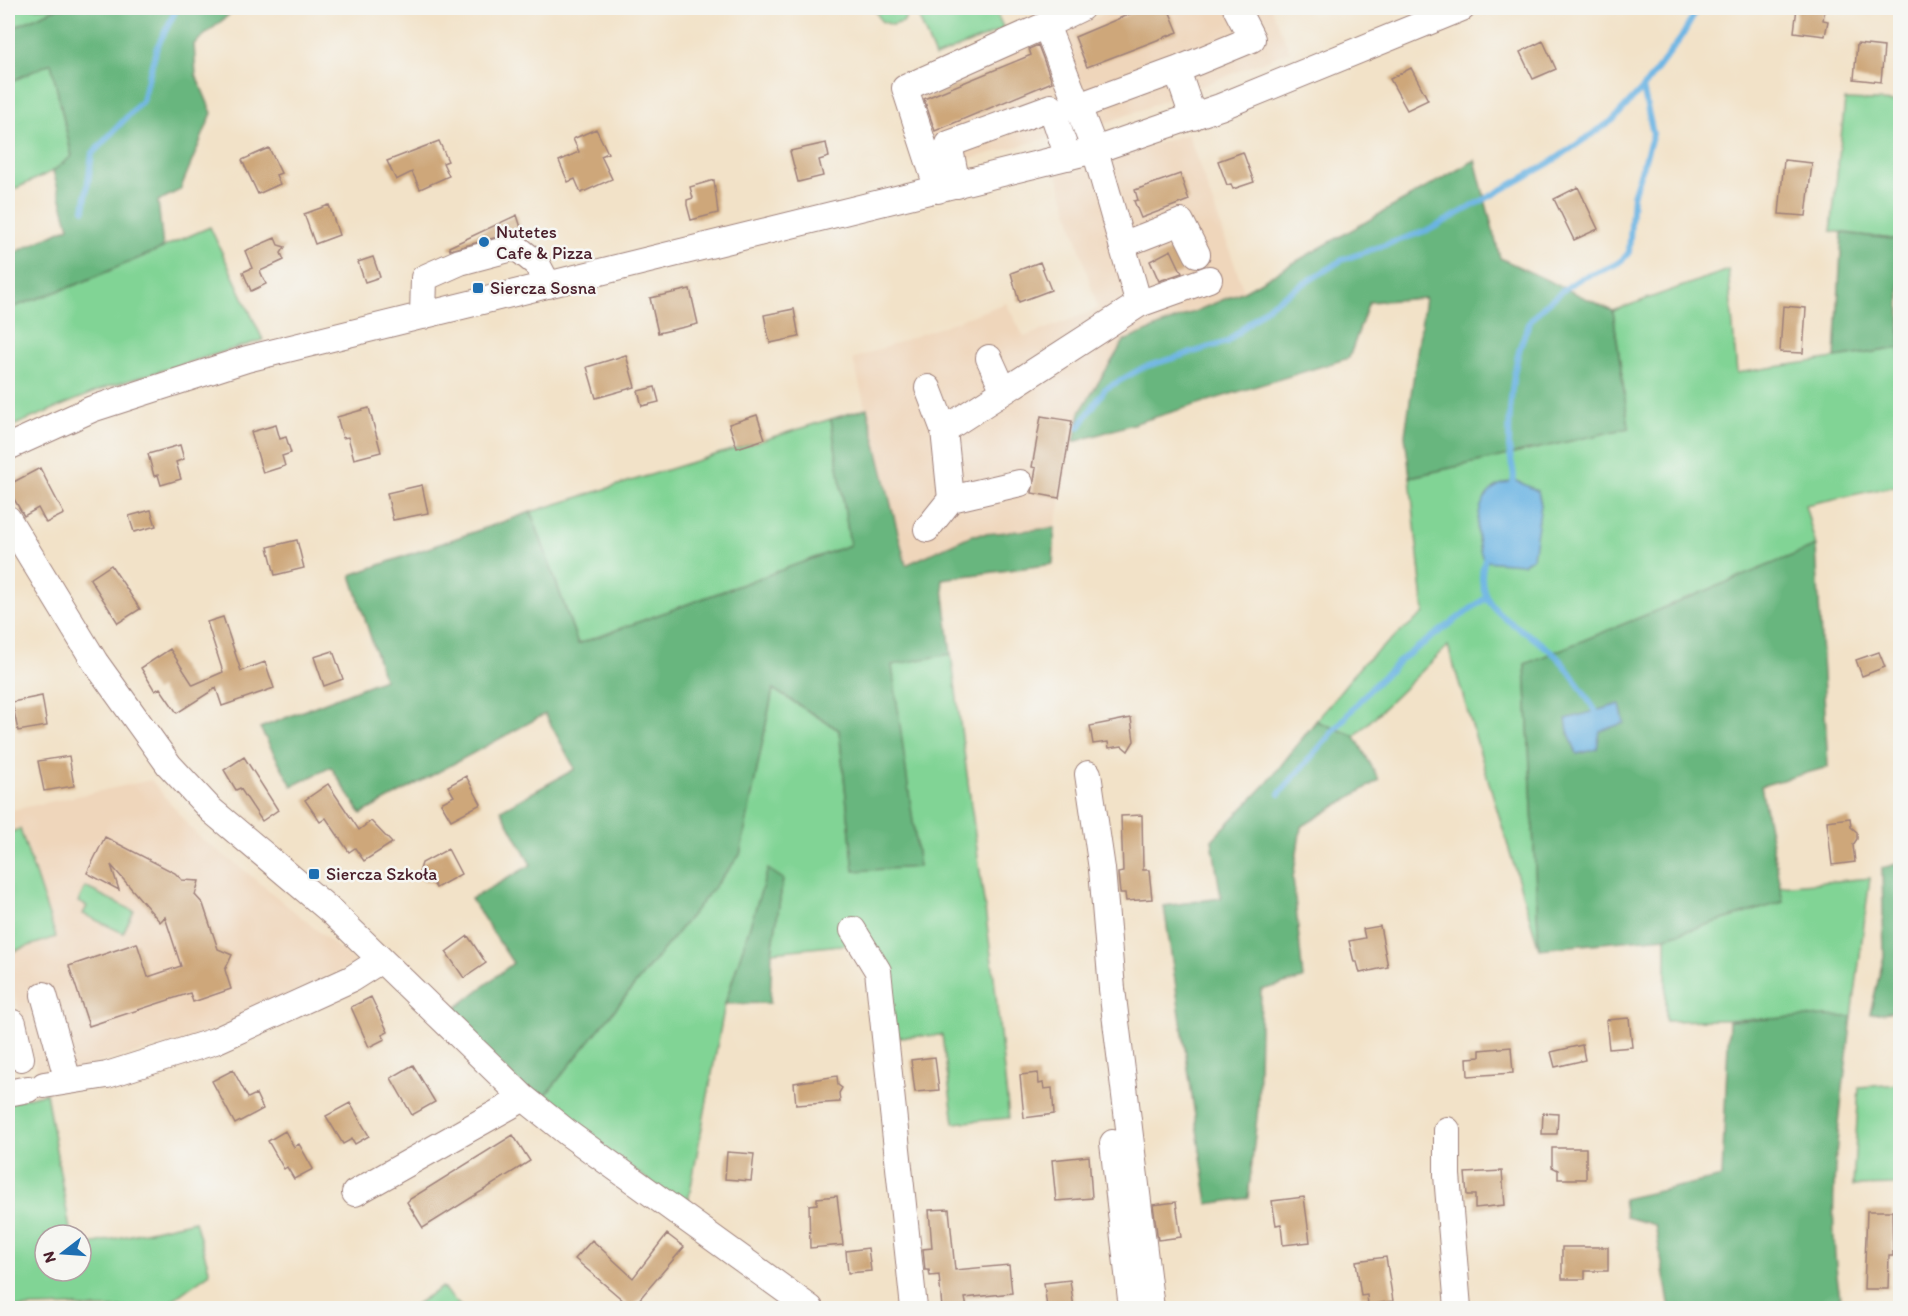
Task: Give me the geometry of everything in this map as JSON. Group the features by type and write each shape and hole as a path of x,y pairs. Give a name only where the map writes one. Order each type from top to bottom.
{"street":[{"path":"948,187 905,88 1081,8"},
{"path":"1076,107 1177,70 1252,39 1236,8"},
{"path":"8,447 92,409 176,381 297,346 1095,150 1193,117 1462,8"},
{"path":"1046,25 1076,107 1095,150 1139,304"},
{"path":"1177,70 1193,117"},
{"path":"948,187 949,144 1051,107 1068,157"},
{"path":"1122,245 1181,222 1197,254"},
{"path":"423,316 424,278 460,262 516,247 537,264 548,285"},
{"path":"944,430 1139,304 1209,279"},
{"path":"989,358 1004,391"},
{"path":"928,388 944,430 951,499"},
{"path":"927,529 951,499 1020,483"},
{"path":"8,519 95,662 169,765 211,810 332,912 524,1098 577,1140 810,1308"},
{"path":"1088,774 1102,869 1112,989 1151,1308"},
{"path":"853,930 878,970 914,1308"},
{"path":"44,995 37,1087 108,1075 215,1041 351,980 381,960"},
{"path":"8,1024 13,1023 21,1058"},
{"path":"355,1194 524,1098"},
{"path":"1448,1130 1447,1175 1458,1308"},
{"path":"1113,1143 1132,1308"},
{"path":"1438,1157 1451,1222"}],"shaded area":[{"path":"1119,8 1271,8 1290,51 1107,123 938,167 912,91"},
{"path":"1188,134 1244,291 1124,341 1080,412 1055,528 972,535 905,565 853,359 1006,303 1024,337 1098,309 1057,174"},
{"path":"151,780 198,836 244,870 357,963 199,1036 40,1079 8,975 8,811"}],"green space":[{"path":"8,8 58,8 8,30"},
{"path":"58,8 237,8 194,44 196,75 212,113 180,190 158,201 163,248 78,284 8,309 8,256 69,227 53,171 72,156 51,63 8,83 8,30"},
{"path":"874,8 911,8 903,22 892,25 881,21"},
{"path":"915,8 994,8 1004,29 935,57"},
{"path":"51,62 72,157 53,171 8,192 8,83"},
{"path":"1845,100 1900,102 1900,240 1831,231"},
{"path":"1475,160 1500,258 1613,311 1629,428 1410,477 1405,435 1425,298 1369,302 1349,358 1074,442 1080,412 1124,341 1244,291"},
{"path":"210,227 263,340 107,387 8,428 8,309 78,284"},
{"path":"1842,233 1900,240 1900,348 1835,358"},
{"path":"1728,270 1737,373 1900,348 1900,485 1805,505 1816,546 1525,664 1539,949 1448,646 1355,736 1316,721 1363,663 1424,613 1410,477 1629,428 1613,311"},
{"path":"867,408 906,565 972,535 1055,528 1053,564 942,579 951,654 892,665 919,867 854,871 839,730 773,689 740,855 540,1102 447,1015 513,963 471,899 531,865 501,810 575,769 545,714 361,814 331,767 292,786 260,728 384,679 351,575 531,512 578,644 850,545 831,419"},
{"path":"831,419 850,545 578,644 531,512"},
{"path":"1816,546 1828,767 1761,786 1783,902 1666,937 1539,949 1525,664"},
{"path":"951,654 994,977 1009,1118 954,1123 942,1035 883,1038 871,942 772,952 783,879 768,870 725,1004 687,1208 540,1102 740,855 773,689 839,730 854,870 919,867 891,664"},
{"path":"1316,721 1355,736 1379,780 1301,827 1293,878 1303,979 1261,990 1258,1108 1248,1198 1208,1204 1164,906 1221,898 1212,840 1268,782"},
{"path":"20,829 56,937 8,953 8,833"},
{"path":"1900,863 1900,1011 1870,1014 1884,956 1882,868"},
{"path":"768,869 783,879 772,952 770,1003 725,1004"},
{"path":"1870,878 1852,1017 1666,1021 1666,937 1783,902 1780,886"},
{"path":"85,887 134,911 123,933 83,914 87,906 78,902"},
{"path":"1826,1016 1852,1017 1835,1162 1834,1235 1836,1272 1842,1308 1670,1308 1655,1225 1626,1217 1623,1199 1722,1177 1729,1021"},
{"path":"1900,1084 1900,1185 1853,1186 1859,1087"},
{"path":"46,1093 69,1223 33,1223 33,1283 93,1283 93,1243 195,1221 210,1273 161,1308 76,1306 8,1308 8,1103"},
{"path":"442,1287 462,1308 410,1308"}],"water":[{"path":"1515,480 1538,491 1541,505 1533,557 1523,564 1484,561 1477,533 1482,504 1495,487"},
{"path":"1620,704 1624,723 1600,731 1597,749 1577,754 1566,719"}],"building":[{"path":"1144,8 1168,8 1178,32 1087,67 1075,37"},
{"path":"1797,8 1825,8 1823,20 1828,21 1825,36 1794,32"},
{"path":"1543,41 1556,69 1533,79 1520,52"},
{"path":"1857,44 1884,47 1881,82 1854,79"},
{"path":"1038,45 1052,82 935,131 924,99 1031,55 1029,49"},
{"path":"1411,68 1428,100 1407,110 1390,79"},
{"path":"596,129 608,153 601,156 612,179 581,193 575,179 568,182 559,161 579,152 573,139"},
{"path":"439,141 448,161 443,163 449,176 420,189 412,172 396,180 387,161"},
{"path":"826,143 829,157 819,160 823,176 798,182 790,151"},
{"path":"269,148 281,173 276,175 280,184 258,194 242,160"},
{"path":"1243,152 1254,182 1233,189 1231,184 1227,185 1218,161"},
{"path":"1784,160 1812,163 1806,216 1779,214"},
{"path":"1180,174 1189,200 1141,218 1134,201 1138,200 1135,190"},
{"path":"714,180 718,213 691,220 687,205 687,200 693,198 690,187"},
{"path":"1578,187 1598,229 1574,240 1554,199"},
{"path":"329,205 339,235 315,244 304,214"},
{"path":"517,215 523,234 512,233 450,250 449,247"},
{"path":"275,238 278,245 285,247 281,253 284,260 260,271 266,284 251,291 243,272 252,268 245,251"},
{"path":"1171,250 1182,273 1159,281 1150,261"},
{"path":"373,257 380,277 365,282 358,262"},
{"path":"1040,262 1051,290 1019,302 1011,273"},
{"path":"690,289 698,324 658,333 650,298"},
{"path":"1783,306 1806,308 1803,353 1780,352"},
{"path":"794,309 799,337 770,343 764,315"},
{"path":"626,355 635,387 596,398 587,367"},
{"path":"655,387 659,402 642,406 638,391"},
{"path":"369,408 381,452 354,459 348,437 343,438 337,417"},
{"path":"757,415 765,439 737,448 729,424"},
{"path":"1041,416 1072,421 1059,498 1032,493 1036,468 1032,467"},
{"path":"276,425 280,439 286,437 291,453 282,456 285,466 263,473 251,432"},
{"path":"180,445 184,459 176,462 181,479 161,485 158,475 154,476 148,454"},
{"path":"40,468 64,514 46,523 38,508 24,516 8,489 8,485"},
{"path":"422,485 428,513 393,520 387,493"},
{"path":"151,510 156,526 134,532 129,516"},
{"path":"297,540 304,568 275,575 268,547"},
{"path":"111,565 140,609 118,623 90,579"},
{"path":"223,617 241,671 265,662 274,688 222,706 216,688 177,713 160,688 155,691 141,668 170,649 193,685 223,672 207,622"},
{"path":"333,651 343,679 324,686 314,657"},
{"path":"1879,652 1885,667 1862,676 1856,660"},
{"path":"42,696 47,726 18,731 12,702"},
{"path":"1131,718 1134,741 1128,751 1122,746 1109,748 1108,742 1093,744 1090,726"},
{"path":"69,756 74,786 44,791 38,761"},
{"path":"244,757 278,810 262,821 240,788 236,790 224,770"},
{"path":"466,776 481,804 451,820 441,803 454,796 448,786"},
{"path":"328,784 359,830 371,821 392,843 364,861 355,848 349,852 326,818 320,822 305,800"},
{"path":"1142,815 1143,870 1149,870 1152,899 1126,901 1125,893 1120,893 1118,873 1123,872 1121,816"},
{"path":"1850,818 1851,827 1857,832 1857,839 1853,845 1855,862 1832,865 1827,821"},
{"path":"105,837 175,873 182,880 199,881 195,895 203,904 218,949 232,955 225,970 231,989 193,1002 190,993 89,1026 69,966 137,943 148,977 181,966 165,917 160,922 111,865 119,890 87,873"},
{"path":"448,849 461,874 436,888 433,883 423,880 419,873 422,863"},
{"path":"1380,926 1388,967 1360,973 1357,962 1354,962 1349,941 1365,938 1363,929"},
{"path":"468,936 486,963 464,978 446,952"},
{"path":"371,997 388,1032 382,1035 385,1039 369,1047 351,1007"},
{"path":"1629,1018 1632,1047 1609,1049 1606,1020"},
{"path":"1582,1045 1585,1060 1555,1067 1551,1052"},
{"path":"1511,1047 1513,1073 1468,1076 1467,1058 1480,1057 1480,1050"},
{"path":"935,1057 939,1090 915,1092 911,1060"},
{"path":"413,1065 435,1102 412,1115 391,1078"},
{"path":"233,1070 248,1098 256,1094 263,1109 235,1124 212,1081"},
{"path":"1038,1073 1039,1084 1043,1083 1044,1089 1052,1088 1054,1114 1024,1118 1020,1075"},
{"path":"837,1076 838,1085 842,1088 839,1093 840,1102 796,1105 794,1083"},
{"path":"350,1103 369,1136 355,1144 352,1139 343,1144 326,1116"},
{"path":"1543,1113 1558,1114 1557,1134 1542,1134"},
{"path":"285,1131 294,1147 299,1144 313,1169 294,1179 287,1167 284,1169 268,1141"},
{"path":"513,1135 530,1161 423,1228 407,1202"},
{"path":"1552,1148 1586,1148 1586,1179 1558,1179 1558,1170 1552,1167"},
{"path":"727,1152 754,1154 751,1181 725,1179"},
{"path":"1089,1156 1092,1198 1056,1201 1052,1160"},
{"path":"1502,1171 1505,1205 1475,1208 1475,1195 1467,1195 1465,1173"},
{"path":"837,1196 843,1245 810,1248 809,1205 817,1204 817,1198"},
{"path":"1304,1197 1310,1242 1283,1245 1281,1224 1276,1225 1272,1201"},
{"path":"1176,1202 1181,1237 1158,1240 1153,1205"},
{"path":"949,1209 955,1270 1009,1265 1012,1293 965,1298 967,1308 942,1308 939,1275 930,1276 929,1270 925,1270 923,1249 932,1248 929,1210"},
{"path":"1867,1211 1892,1211 1893,1256 1889,1256 1888,1289 1864,1289"},
{"path":"667,1234 684,1247 632,1308 575,1259 592,1240 633,1278"},
{"path":"1562,1247 1608,1247 1608,1271 1585,1271 1585,1279 1562,1279"},
{"path":"868,1248 871,1271 848,1273 846,1251"},
{"path":"1386,1257 1393,1301 1368,1305 1367,1295 1361,1296 1356,1261"},
{"path":"1070,1280 1074,1308 1047,1308 1044,1283"}],"waterway":[{"path":"84,210 92,154 142,101 157,47 177,8"},
{"path":"1079,427 1105,389 1144,367 1227,342 1271,304 1342,260 1431,229 1548,164 1613,120 1643,88 1681,38 1698,8"},
{"path":"1512,487 1514,473 1509,447 1511,400 1515,367 1530,322 1545,306 1574,283 1613,266 1629,252 1633,196 1653,134 1643,88"},
{"path":"1487,553 1482,573 1484,590 1491,604 1501,615 1557,657 1595,710"},
{"path":"1279,794 1371,688 1402,659 1487,597"}],"place":[{"name":"Nutetes Cafe & Pizza","path":"484,242"},
{"name":"Siercza Sosna","path":"478,288"},
{"name":"Siercza Szkoła","path":"314,874"}]}
